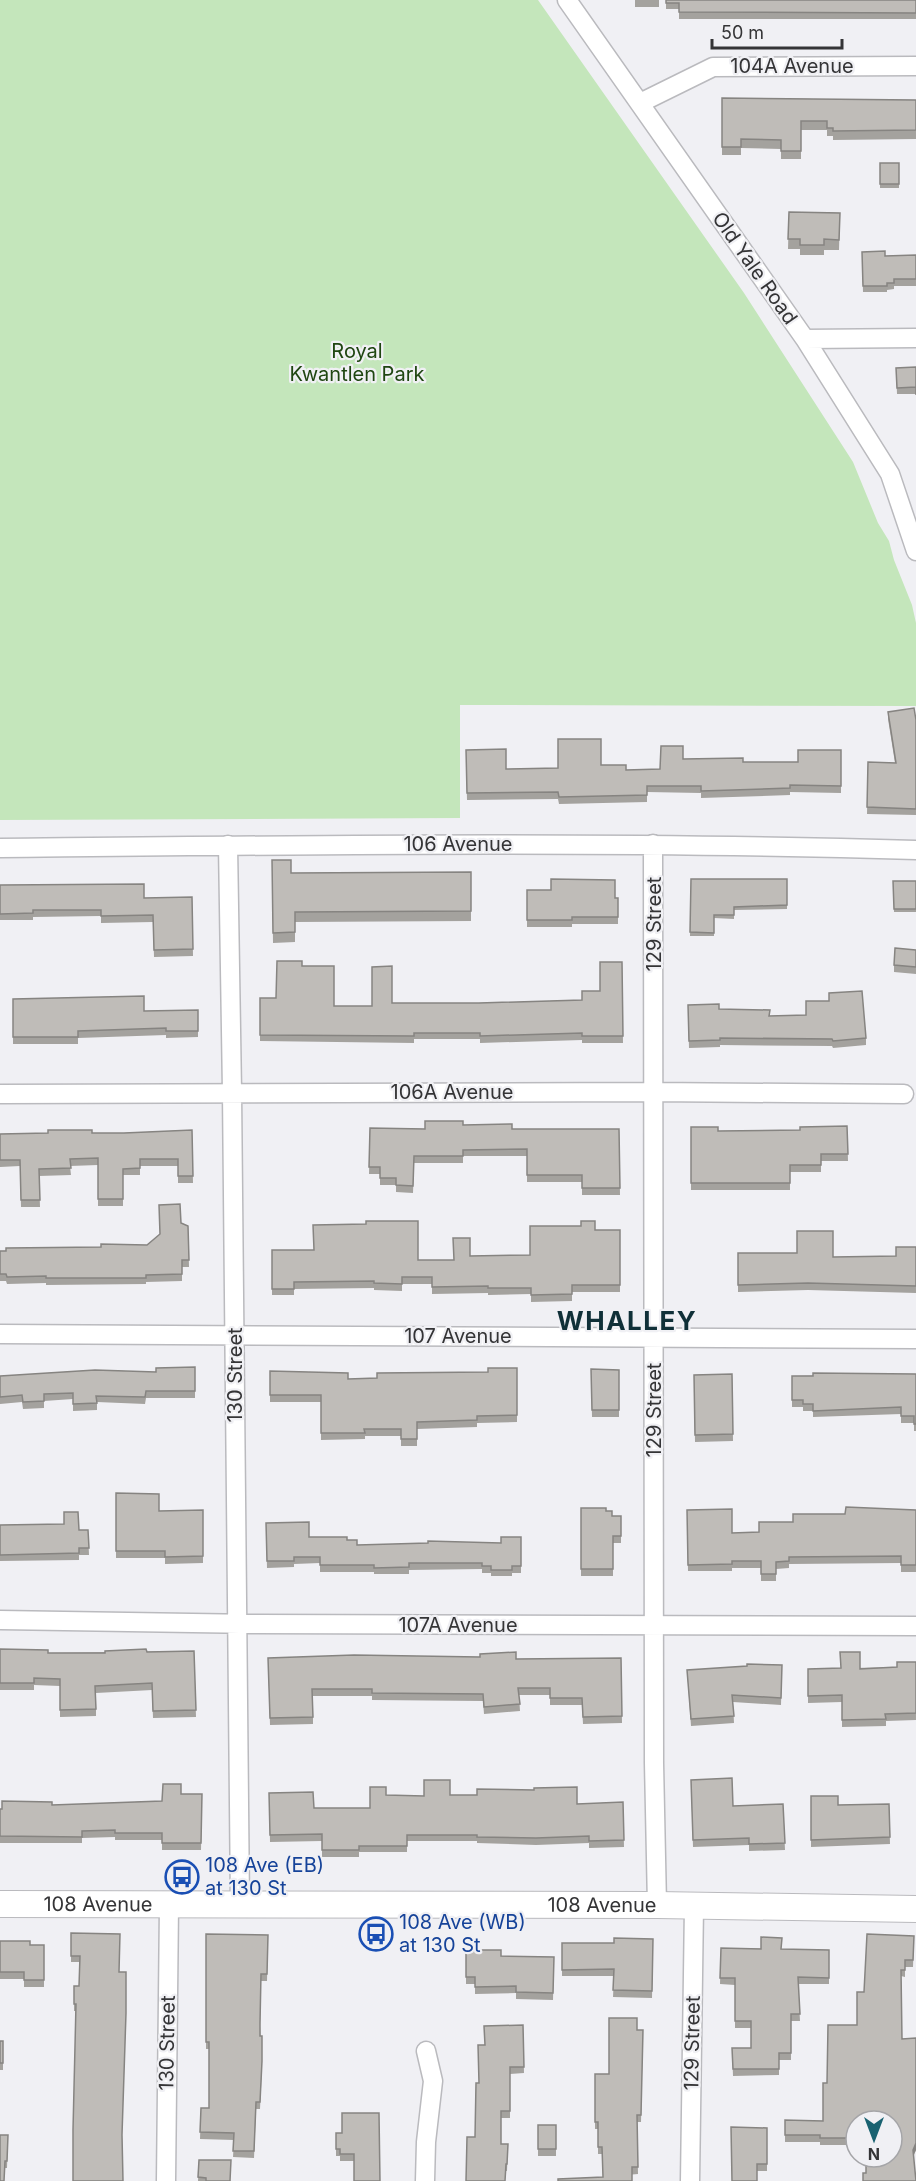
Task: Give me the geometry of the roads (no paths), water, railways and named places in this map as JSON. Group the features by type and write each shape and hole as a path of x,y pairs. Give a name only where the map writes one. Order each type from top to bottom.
{"main road":[{"name":"108 Avenue","path":"0,1904 657,1905 916,1909"}],"street":[{"name":"Old Yale Road","path":"567,0 805,339 890,474 916,551"},
{"name":"104A Avenue","path":"640,103 713,67 916,66"},
{"path":"805,339 916,338"},
{"name":"106 Avenue","path":"0,848 653,844 916,850"},
{"name":"129 Street","path":"653,844 654,1763 657,1905"},
{"name":"130 Street","path":"228,845 240,1905"},
{"name":"106A Avenue","path":"0,1094 654,1092 904,1094"},
{"name":"107 Avenue","path":"0,1334 916,1339"},
{"name":"107A Avenue","path":"0,1620 237,1624 916,1626"},
{"name":"130 Street","path":"166,2181 169,1905"},
{"name":"129 Street","path":"690,2181 694,1906"},
{"path":"424,2181 426,2142 434,2081 426,2051"}],"place":[{"name":"108 Ave (EB) at 130 St","path":"182,1877"},
{"name":"108 Ave (WB) at 130 St","path":"376,1934"}],"district":[{"name":"WHALLEY","path":"627,1320"}],"park label":[{"name":"Royal Kwantlen Park","path":"357,362"}]}
